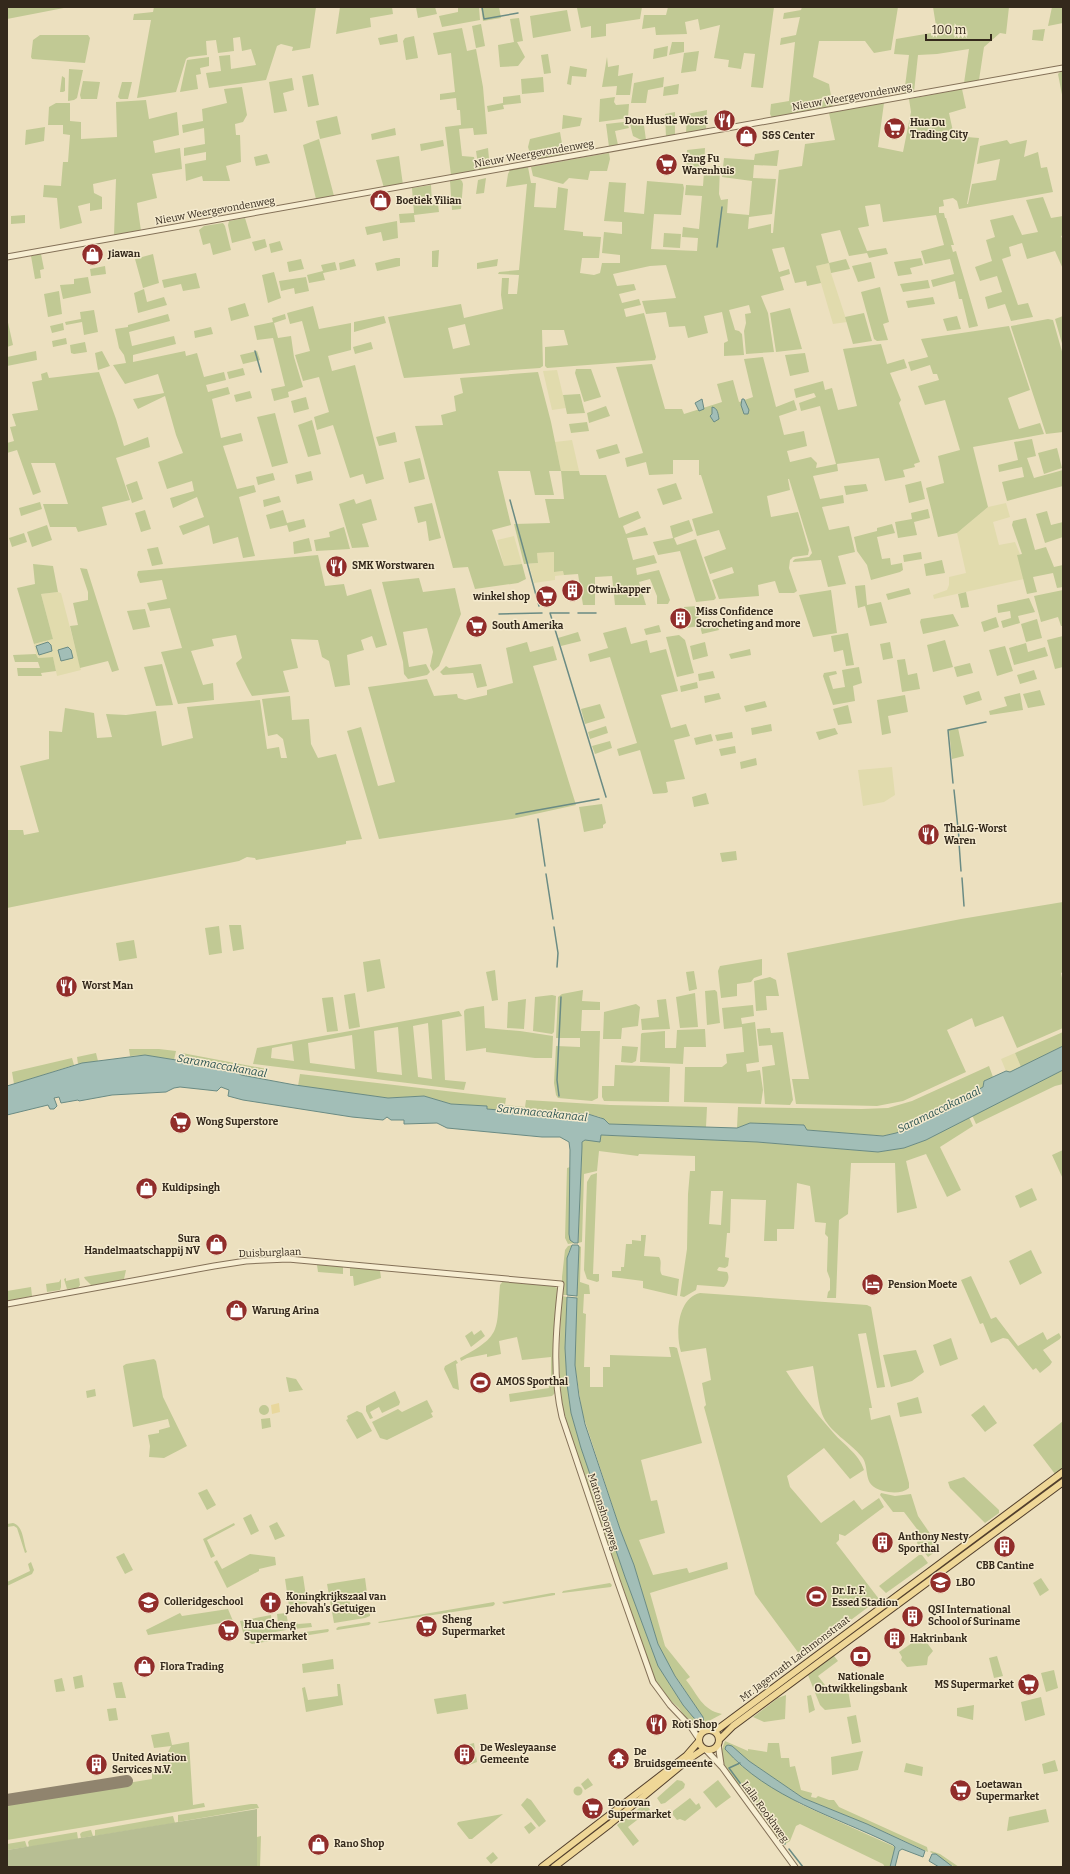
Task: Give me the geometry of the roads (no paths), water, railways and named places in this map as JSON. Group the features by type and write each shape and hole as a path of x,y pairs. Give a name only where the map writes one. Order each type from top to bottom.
{"main road":[{"name":"Mr. Jagernath Lachmonstraat","path":"709,1730 718,1729 1063,1472"},
{"name":"Mr. Jagernath Lachmonstraat","path":"719,1742 734,1726 1063,1482"},
{"path":"946,1559 951,1565"},
{"path":"900,1594 904,1599"},
{"path":"542,1867 647,1789 689,1759 705,1750 714,1749 719,1742 717,1734 709,1730 702,1733 699,1740 686,1756 647,1789 554,1867"},
{"path":"699,1740 705,1750"}],"street":[{"name":"Nieuw Weergevondenweg","path":"7,257 1063,68"},
{"name":"Duisburglaan","path":"7,1304 214,1266 246,1261 288,1259 561,1284"},
{"name":"Mattonshoopweg","path":"561,1284 556,1368 558,1397 562,1417 653,1682 670,1705 691,1727 699,1740"},
{"path":"691,1727 709,1730"},
{"name":"Lalla Rookhweg","path":"719,1742 722,1767"},
{"name":"Lalla Rookhweg","path":"705,1750 722,1767 795,1867"}],"water":[{"path":"702,399 704,409 699,411 695,403"},
{"path":"742,399 744,399 749,410 748,414 744,414 741,405"},
{"path":"712,407 717,410 719,419 714,422 710,416 712,414"},
{"path":"48,642 51,645 52,651 39,655 36,646"},
{"path":"68,647 71,650 73,658 61,661 58,650"},
{"path":"1063,1046 1063,1070 926,1140 904,1148 878,1152 757,1142 601,1135 600,1142 585,1140 582,1142 578,1243 574,1243 570,1240 569,1234 569,1142 560,1137 542,1137 447,1128 437,1123 404,1124 404,1120 391,1120 387,1117 383,1120 352,1117 243,1100 228,1096 229,1090 221,1087 217,1091 180,1087 166,1092 112,1095 61,1103 59,1097 54,1098 57,1106 54,1109 50,1109 48,1105 7,1115 7,1086 82,1063 145,1055 176,1060 187,1058 201,1061 224,1071 232,1069 241,1075 295,1085 388,1098 424,1096 451,1104 487,1106 487,1109 547,1114 558,1111 563,1113 588,1114 604,1119 609,1124 737,1128 750,1123 804,1125 807,1130 883,1136 910,1128 983,1087 984,1081 1006,1071 1010,1072"},
{"path":"572,1245 578,1245 579,1247 577,1296 567,1295 567,1258"},
{"path":"567,1297 577,1298 575,1365 579,1396 585,1424 620,1529 634,1565 658,1644 675,1676 703,1717 704,1724 700,1723 693,1717 683,1705 658,1666 625,1577 581,1448 571,1413 567,1384 565,1348"},
{"path":"728,1745 732,1746 749,1761 803,1798 867,1824 925,1851 923,1857 902,1849 899,1851 895,1867 890,1867 895,1847 893,1845 782,1794 742,1766 725,1749"},
{"path":"932,1854 936,1854 953,1867 939,1867 929,1861"}],"waterway":[{"path":"482,7 484,19 518,13"},
{"path":"717,247 722,207"},
{"path":"255,351 261,372"},
{"path":"510,500 539,606"},
{"path":"499,614 542,613"},
{"path":"569,613 550,613 606,797"},
{"path":"578,613 596,613"},
{"path":"953,783 948,730 986,722"},
{"path":"954,790 959,838"},
{"path":"516,814 599,799"},
{"path":"538,819 545,866"},
{"path":"959,843 961,871"},
{"path":"546,874 553,919"},
{"path":"962,878 964,906"},
{"path":"554,927 558,953 557,967"},
{"path":"559,1096 557,1080 561,997"},
{"path":"740,1763 729,1768 785,1844"},
{"path":"789,1849 803,1867"}],"place":[{"name":"Don Hustle Worst","path":"724,121"},
{"name":"Hua Du Trading City","path":"894,129"},
{"name":"S&S Center","path":"746,136"},
{"name":"Yang Fu Warenhuis","path":"666,165"},
{"name":"Boetiek Yilian","path":"380,201"},
{"name":"Jiawan","path":"92,254"},
{"name":"SMK Worstwaren","path":"336,566"},
{"name":"Otwinkapper","path":"572,590"},
{"name":"winkel shop","path":"546,597"},
{"name":"Miss Confidence Scrocheting and more","path":"680,618"},
{"name":"South Amerika","path":"476,626"},
{"name":"Thal.G-Worst Waren","path":"928,835"},
{"name":"Worst Man","path":"66,986"},
{"name":"Wong Superstore","path":"181,1122"},
{"name":"Kuldipsingh","path":"147,1188"},
{"name":"Sura Handelmaatschappij NV","path":"216,1245"},
{"name":"Pension Moete","path":"873,1285"},
{"name":"Warung Arina","path":"236,1311"},
{"name":"AMOS Sporthal","path":"481,1382"},
{"name":"Anthony Nesty Sporthal","path":"882,1543"},
{"name":"CBB Cantine","path":"1005,1546"},
{"name":"LBO","path":"940,1583"},
{"name":"Dr. Ir. F. Essed Stadion","path":"817,1597"},
{"name":"Colleridgeschool","path":"148,1602"},
{"name":"Koningkrijkszaal van Jehovah's Getuigen","path":"270,1603"},
{"name":"QSI International School of Suriname","path":"913,1616"},
{"name":"Sheng Supermarket","path":"426,1626"},
{"name":"Hua Cheng Supermarket","path":"228,1631"},
{"name":"Hakrinbank","path":"895,1639"},
{"name":"Nationale Ontwikkelingsbank","path":"861,1657"},
{"name":"Flora Trading","path":"145,1667"},
{"name":"MS Supermarket","path":"1029,1685"},
{"name":"Roti Shop","path":"656,1725"},
{"name":"De Wesleyaanse Gemeente","path":"464,1754"},
{"name":"De Bruidsgemeente","path":"618,1758"},
{"name":"United Aviation Services N.V.","path":"96,1764"},
{"name":"Loetawan Supermarket","path":"960,1791"},
{"name":"Donovan Supermarket","path":"592,1809"},
{"name":"Rano Shop","path":"318,1844"}],"water label":[{"name":"Saramaccakanaal","path":"222,1066"},
{"name":"Saramaccakanaal","path":"939,1110"},
{"name":"Saramaccakanaal","path":"542,1113"}]}
